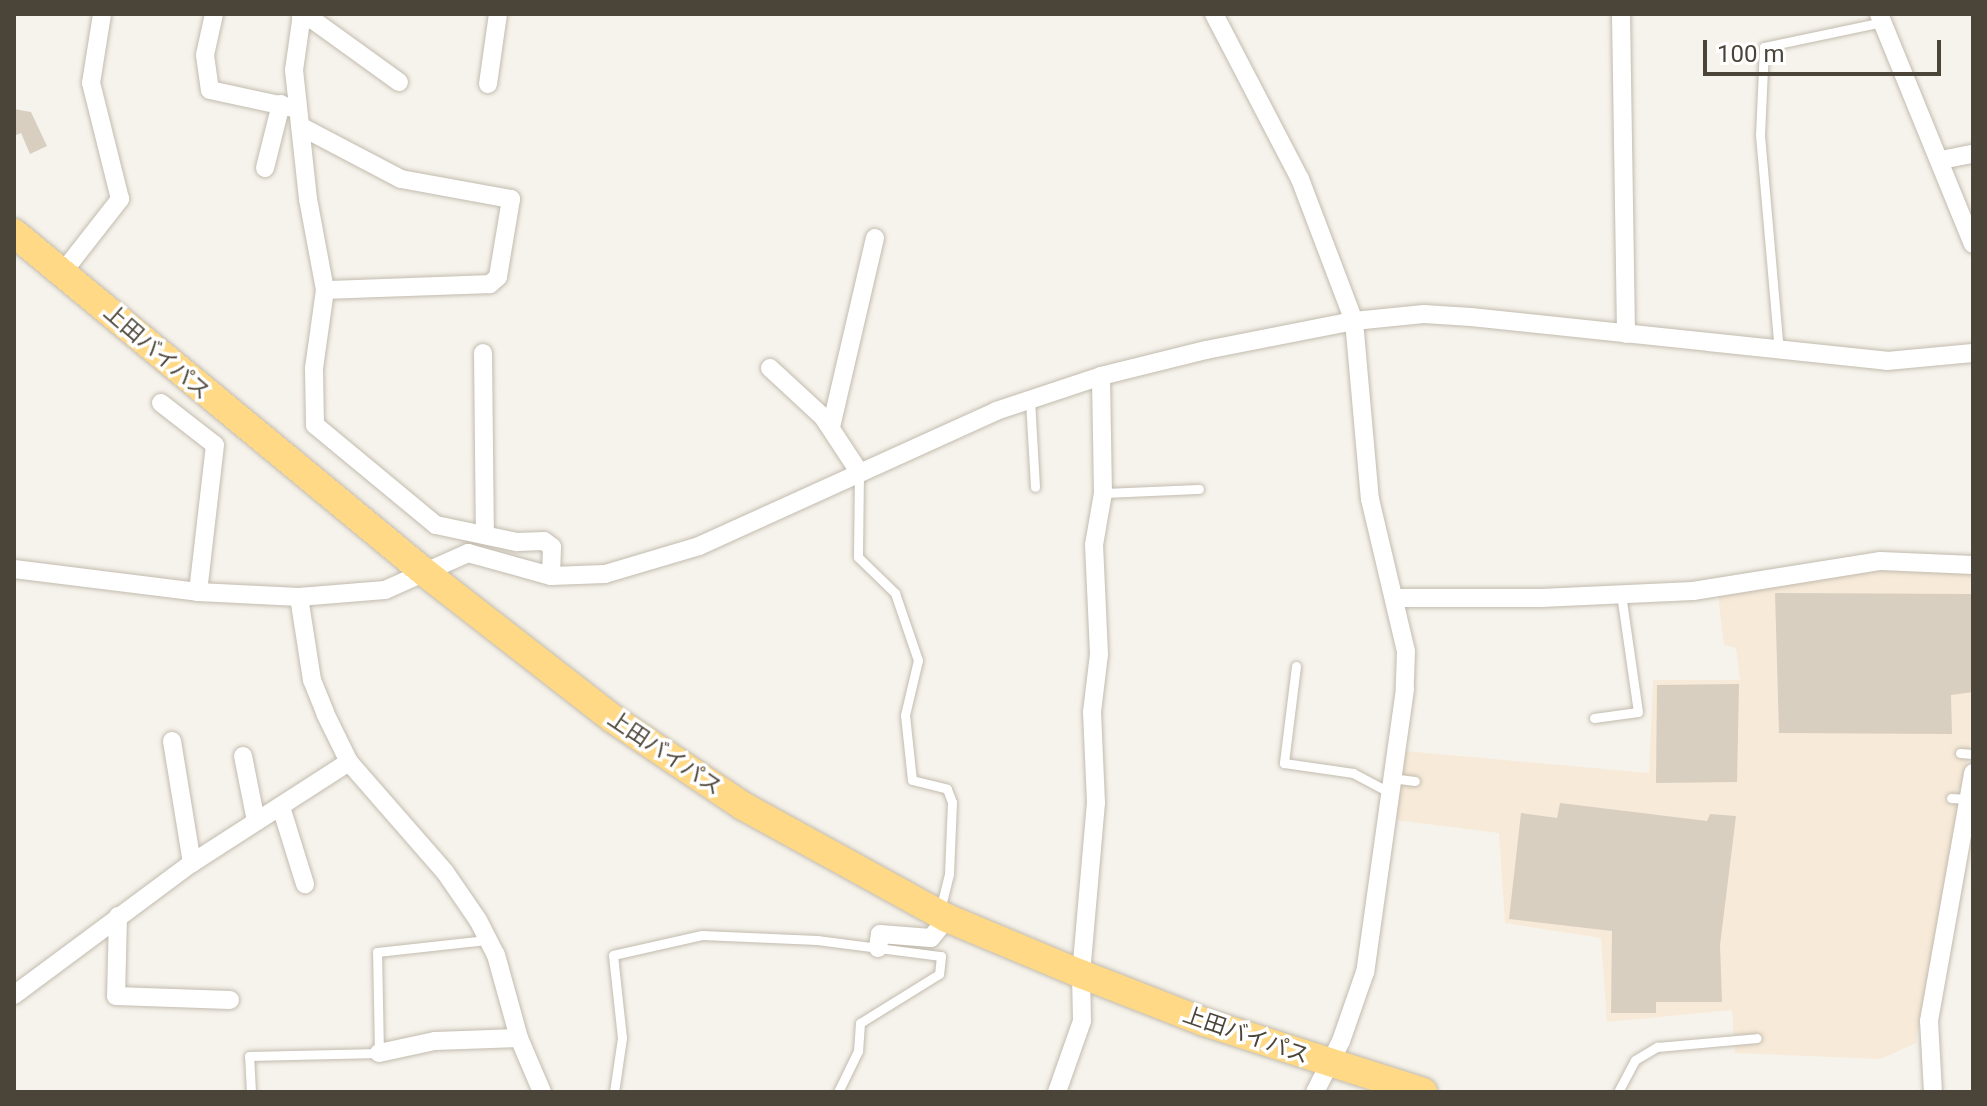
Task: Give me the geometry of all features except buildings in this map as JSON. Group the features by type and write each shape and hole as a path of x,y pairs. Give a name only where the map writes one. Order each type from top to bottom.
{"highway":[{"name":"上田バイパス","path":"14,233 232,417 423,571 678,763 807,844 942,916 1081,974 1331,1064 1419,1091"}],"street":[{"path":"63,272 120,199 91,83 102,14"},
{"path":"214,14 205,55 210,90 293,113 401,179 511,199 498,277 490,284 325,290"},
{"path":"488,84 498,14"},
{"path":"1214,14 1300,179 1354,321 1370,499 1378,552 1394,598 1406,651 1405,689 1389,785 1365,972 1331,1064 1315,1092"},
{"path":"1624,15 1626,334"},
{"path":"399,82 313,20 302,16 294,70 293,113 325,290 314,368 315,425 436,525 517,542 544,541 552,547 551,576"},
{"path":"1881,18 1973,244"},
{"path":"265,168 293,113"},
{"path":"1941,160 1973,154"},
{"path":"831,427 875,238"},
{"path":"14,569 198,592 299,597 385,590 468,553 551,576 605,574 660,561 858,470 1030,400 1101,376 1354,321 1424,314 1887,361 1973,353"},
{"path":"483,353 485,533"},
{"path":"770,368 831,427 858,470"},
{"path":"1057,1092 1082,1021 1081,974 1096,803 1092,712 1099,654 1094,545 1103,493 1101,376"},
{"path":"161,403 215,445"},
{"path":"198,592 215,445 232,417"},
{"path":"1394,598 1693,591 1881,561 1973,565"},
{"path":"299,597 312,680 349,762 445,872 486,940 505,981 519,1038 542,1092"},
{"path":"172,741 192,863"},
{"path":"243,756 256,821"},
{"path":"14,995 192,863 349,762"},
{"path":"1933,1092 1929,1021 1933,961 1960,798 1973,773"},
{"path":"281,807 305,884"},
{"path":"118,916 116,996 230,1000"},
{"path":"878,948 880,934 931,938 942,916"},
{"path":"379,1053 435,1041 519,1038"}],"lane":[{"path":"1779,352 1760,135 1764,47 1881,18"},
{"path":"1030,400 1035,487"},
{"path":"858,470 858,557 895,593 918,660 905,715 912,780 947,789 952,802 949,874 942,916"},
{"path":"1103,493 1199,489"},
{"path":"1594,718 1638,712 1621,594"},
{"path":"1296,666 1284,763 1353,773 1389,785 1415,781"},
{"path":"1960,753 1973,754"},
{"path":"614,1092 622,1038 613,955 702,935 817,940 941,956 939,974 860,1023 858,1051 838,1092"},
{"path":"251,1092 249,1056 379,1053 377,952 486,940"},
{"path":"1618,1092 1635,1060 1657,1047 1757,1038"}],"shaded area":[{"path":"1875,567 1973,571 1973,731 1916,1043 1881,1059 1735,1053 1732,1010 1607,1022 1601,938 1505,923 1499,833 1396,820 1405,751 1649,773 1653,680 1740,680 1736,648 1724,645 1718,594"}]}
